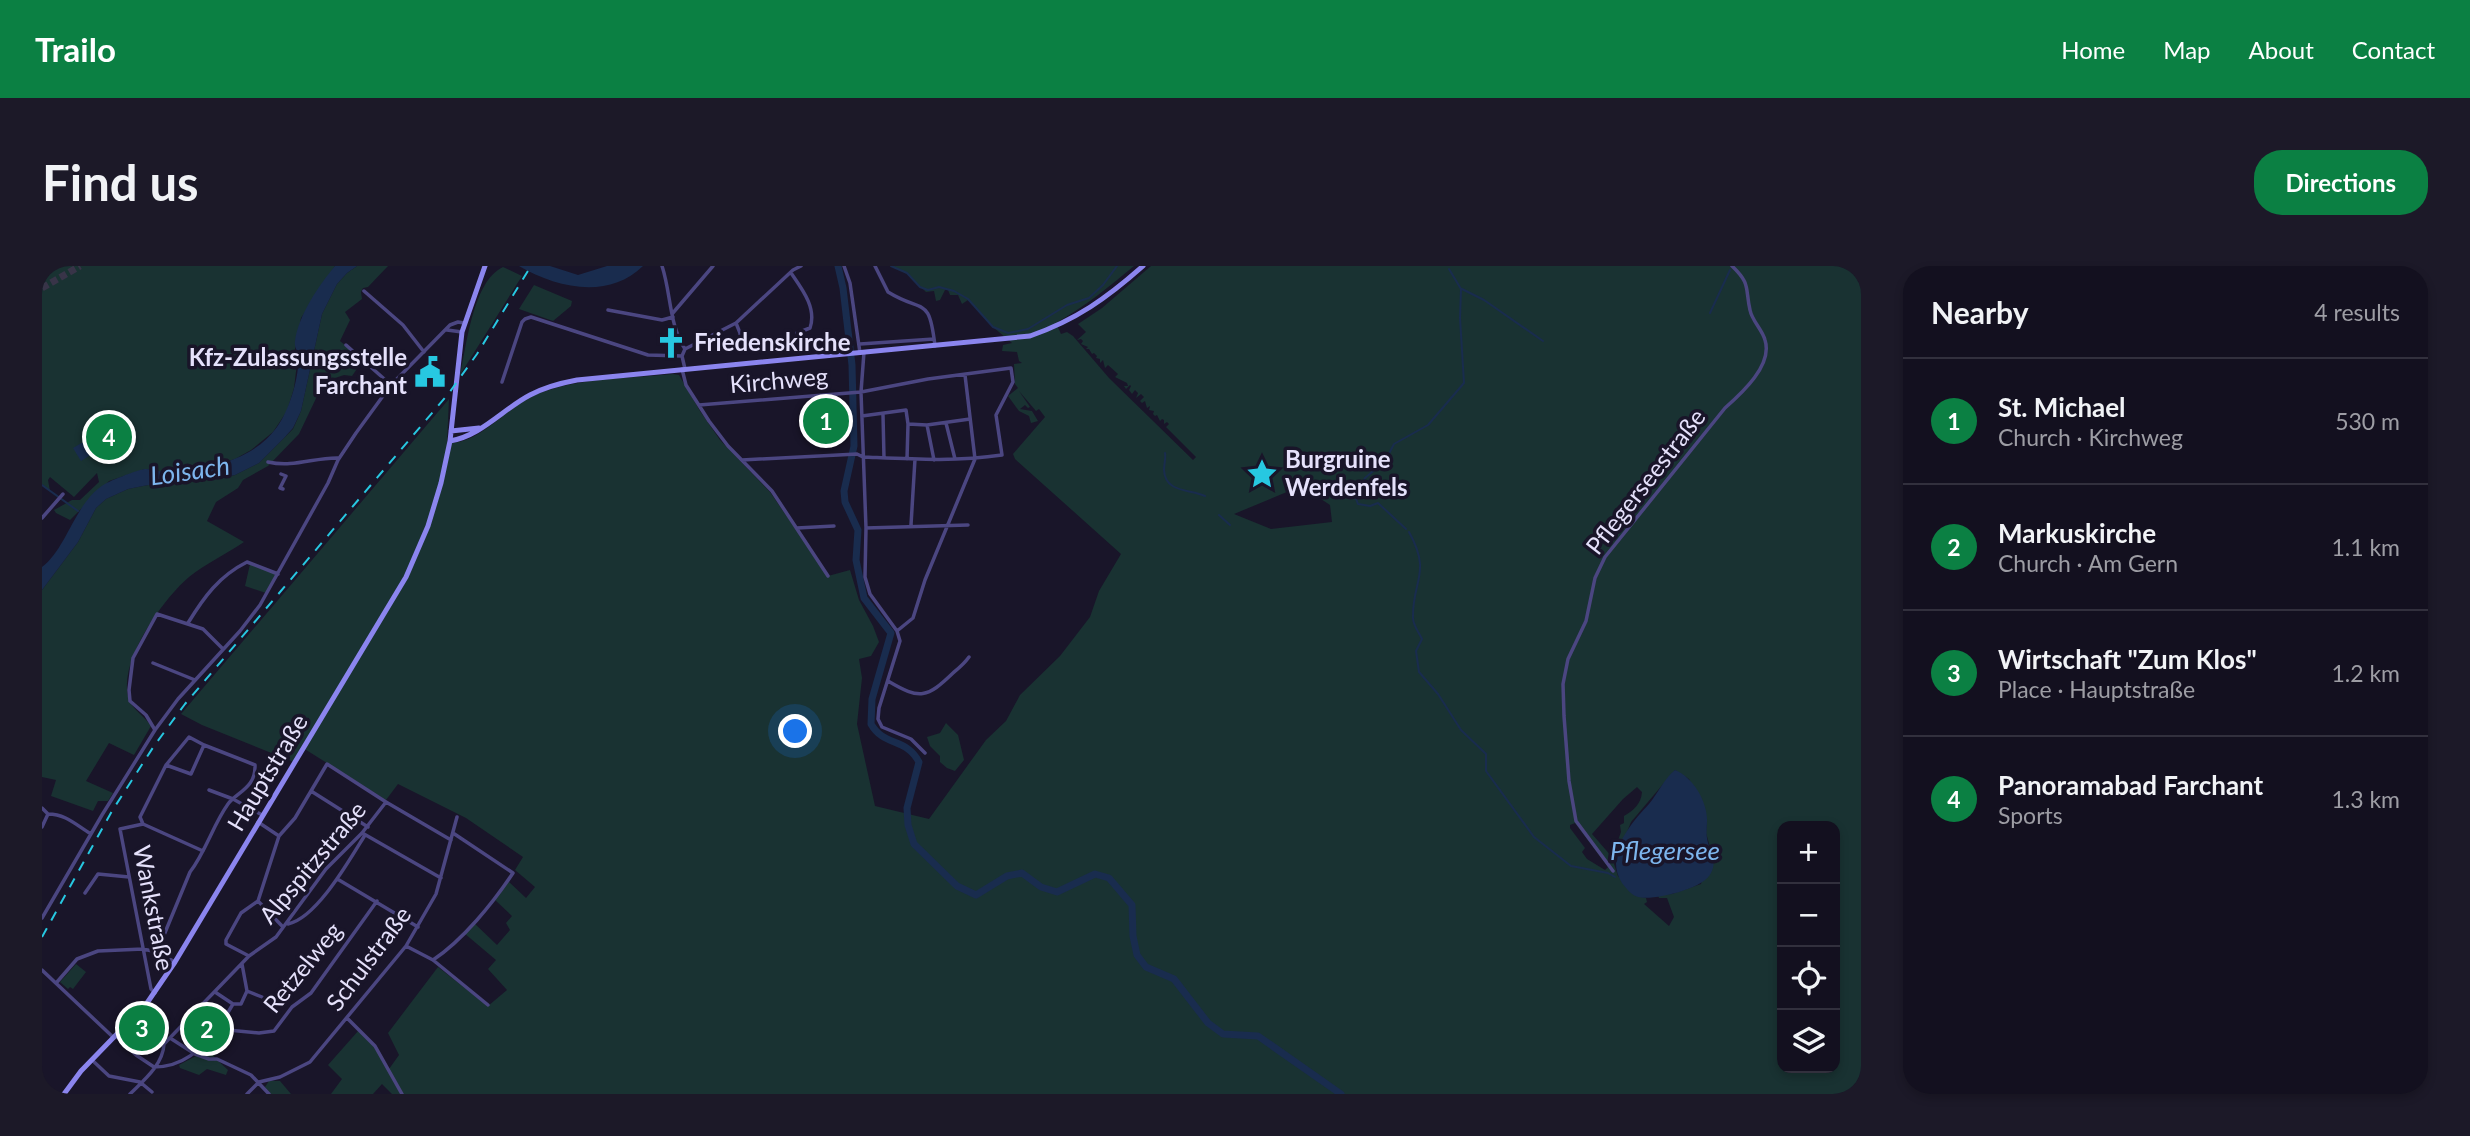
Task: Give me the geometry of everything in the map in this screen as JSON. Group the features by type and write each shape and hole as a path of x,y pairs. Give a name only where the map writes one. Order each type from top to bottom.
{"street":[{"name":"Hauptstraße","path":"64,1094 74,1079 155,993 406,577 436,502 450,441 462,332 485,266"},
{"path":"662,266 672,316 685,349"},
{"path":"608,310 662,320 672,316 713,266"},
{"path":"801,266 792,270 736,323 685,349 682,356 686,385 699,405 723,440 768,485 828,576"},
{"path":"844,266 850,283 862,353 861,416 866,528 864,561 867,586 877,605 897,631 900,647 880,708 879,724 888,731 911,739 925,753"},
{"path":"875,266 888,292 928,312 935,346"},
{"path":"450,441 468,437 529,396 577,380 1030,336 1091,309 1143,266"},
{"name":"Pflegerseestraße","path":"1614,871 1576,821 1569,782 1563,684 1568,659 1586,621 1597,574 1608,553 1725,408 1741,395 1766,354 1766,341 1751,313 1746,284 1732,266"},
{"path":"792,270 806,296 812,315 810,328 797,333"},
{"path":"364,291 403,325 424,352"},
{"path":"502,382 522,322 531,317 648,355 682,356"},
{"path":"42,918 155,730 178,699 253,616 328,483 339,458 391,385 450,325 464,323"},
{"path":"736,323 740,334 740,350 769,348"},
{"path":"445,331 462,332"},
{"path":"860,344 934,338"},
{"path":"346,345 391,385"},
{"name":"Kirchweg","path":"699,405 855,393 1011,368 1013,382 996,415 1002,455 975,458"},
{"path":"897,631 913,618 925,580 975,458 965,375"},
{"path":"861,416 906,410 907,459"},
{"path":"883,415 884,458"},
{"path":"908,424 927,425 970,419"},
{"path":"946,423 955,459"},
{"path":"927,425 934,460"},
{"path":"451,431 482,428"},
{"path":"742,460 850,454 934,460 975,458"},
{"path":"268,463 299,464 339,458"},
{"path":"911,525 915,459"},
{"path":"281,474 286,476 280,488 283,489"},
{"path":"42,518 63,495"},
{"path":"866,528 968,524"},
{"path":"797,528 834,526"},
{"path":"188,623 215,583 247,562 278,574"},
{"path":"155,730 145,715 130,701 129,681 133,659 157,614 203,629 223,649"},
{"path":"888,681 914,693 928,693 937,689 969,657"},
{"path":"153,663 195,680"},
{"path":"157,952 182,888 204,851 222,814 248,785 255,771 254,765 189,737 166,765 140,817 143,824 204,851"},
{"path":"166,765 191,774 204,745"},
{"path":"248,956 226,944 226,940 241,913 258,901 279,836 295,818 327,764 451,839"},
{"path":"209,790 262,815"},
{"path":"311,791 368,827"},
{"name":"Alpspitzstraße","path":"154,1068 164,1050 164,1044 248,956 272,940 285,926 326,869 364,834 386,802"},
{"path":"42,808 48,814 74,821 91,834"},
{"path":"42,827 48,814"},
{"name":"Schulstraße","path":"259,1082 280,1077 310,1062 406,946 436,894 457,817"},
{"path":"258,822 279,836"},
{"name":"Wankstraße","path":"143,824 120,829 151,989 155,993"},
{"path":"433,960 446,952 464,933 513,873 453,833"},
{"path":"258,901 285,926 293,924 311,910 338,879 364,834 441,878"},
{"path":"85,892 98,874 129,877"},
{"path":"338,879 418,928"},
{"name":"Retzelweg","path":"218,1029 259,1033 274,1031 292,1007 311,993 377,901"},
{"path":"406,946 433,960 488,1005"},
{"path":"57,982 82,956 115,949 157,952 175,962"},
{"path":"214,992 233,1004 241,1004 247,991 242,964"},
{"path":"42,970 115,1037 154,1068 173,1065 195,1054 218,1029 233,1004"},
{"path":"247,991 262,997"},
{"path":"347,1018 375,1046 402,1094"},
{"path":"187,1020 207,1041"},
{"path":"170,1038 195,1054 217,1059 251,1076 269,1094"},
{"path":"92,1060 109,1076 140,1082 152,1093"},
{"path":"130,1094 154,1068"},
{"path":"247,1094 259,1082"}],"green space":[{"path":"42,266 335,266 301,318 295,349 298,355 294,388 287,411 273,432 251,450 213,466 167,472 145,469 109,481 70,520 54,510 72,500 80,500 99,482 97,473 74,497 50,477 50,491 42,484"},
{"path":"357,266 388,266 368,287 363,288 362,299 345,312 350,320 340,341 363,360 352,376 344,375 329,380 324,391 320,390 299,434 268,466 243,480 238,488 216,502 207,521 244,542 202,568 178,587 144,634 129,670 127,687 130,702 151,726 134,755 109,743 86,781 113,793 108,801 98,801 93,811 51,796 56,780 42,777 42,590 78,542 96,508 106,499 128,489 143,486 235,475 259,463 293,429 301,411 322,314 337,284"},
{"path":"892,266 1134,266 1056,323 1061,334 1067,332 1073,336 1109,378 1193,460 1196,457 1166,427 1169,424 1164,424 1162,419 1160,421 1157,415 1153,414 1154,411 1149,410 1150,406 1147,408 1145,401 1140,401 1144,397 1141,394 1136,398 1138,393 1135,390 1132,394 1130,385 1126,389 1124,386 1128,386 1127,383 1115,377 1118,374 1108,365 1105,368 1103,360 1100,363 1094,353 1086,349 1088,347 1081,344 1081,339 1077,340 1086,332 1078,324 1102,308 1151,266 1861,266 1861,1094 392,1094 382,1084 373,1094 331,1094 342,1079 328,1065 359,1030 365,1034 389,1069 399,1055 388,1033 438,967 488,1006 507,990 488,969 496,960 464,933 473,922 497,945 510,930 506,923 512,916 494,899 508,881 526,898 535,887 515,870 523,857 466,818 398,784 386,800 303,748 294,762 181,714 449,399 447,443 471,438 524,401 552,389 603,380 673,374 679,375 720,440 770,492 828,576 850,570 859,600 879,642 871,656 859,659 862,678 857,724 875,806 929,819 986,740 1006,721 1020,695 1060,656 1090,617 1099,591 1121,554 1015,459 1013,454 1045,417 1039,409 1036,411 1019,391 1030,407 1025,405 1020,409 1032,411 1038,421 1031,423 1029,416 1019,411 1008,396 1018,388 1015,384 1014,364 1022,363 1017,352 1002,351 1003,345 1012,343 968,300 962,304 958,295 950,295 948,290 945,290 940,300 936,301 934,291 926,292 907,273","holes":["1294,489 1312,493 1330,505 1332,522 1271,529 1234,514","1675,770 1689,779 1707,820 1706,833 1710,847 1701,884 1672,894 1658,895 1659,898 1667,898 1674,917 1669,926 1644,904 1647,902 1646,898 1637,896 1618,876 1614,864 1631,822","1637,787 1642,792 1640,800 1624,816 1612,857 1592,834","1575,823 1608,867 1605,870 1587,859 1582,852 1585,848 1570,828 1570,825"]},
{"path":"503,267 522,276 460,375 478,299 493,274"},
{"path":"534,285 572,301 571,306 553,321 519,309"},
{"path":"250,564 276,574 266,593 245,586"},
{"path":"946,723 958,735 964,760 955,771 940,762 940,756 930,746 927,737 940,733"},
{"path":"76,964 86,972 73,989 68,989 60,982"},
{"path":"206,1045 216,1053 214,1057 228,1070 226,1075 207,1069 199,1075 180,1068 179,1065 196,1056"},
{"path":"269,1081 280,1081 291,1094 271,1094 265,1087"}],"water":[{"name":"Loisach","path":"335,266 357,266 337,284 322,314 301,411 293,428 284,438 259,463 235,475 143,486 128,489 106,499 96,508 78,542 42,590 42,567 59,547 81,509 99,488 143,469 182,471 227,462 242,456 267,439 286,412 293,393 298,364 295,341 300,321 316,291"},
{"path":"519,266 550,266 578,275 607,266 643,266 629,277 614,283 582,287 549,280"},
{"path":"119,422 124,430 99,444 94,436"},
{"path":"90,438 97,451 81,461 73,448"},
{"name":"Pflegersee","path":"1675,770 1693,784 1705,806 1713,868 1706,879 1689,889 1666,895 1638,897 1625,887 1617,872 1618,851 1627,830"}],"waterway":[{"path":"838,266 852,365 854,446 844,491 845,502 858,530 856,560 864,598 891,633 872,699 871,724 882,736 908,749 919,762 907,808 908,825 914,844 957,886 976,895 1007,876 1022,873 1041,887 1057,892 1095,874 1109,878 1132,905 1137,955 1146,967 1174,979 1208,1023 1223,1034 1258,1036 1341,1094"},
{"path":"891,266 907,273 920,287 928,290 939,287 968,299 993,327 1008,333 1028,329 1067,305 1089,298 1117,266"},
{"path":"1406,529 1378,503 1370,506 1358,504 1355,496 1365,478 1385,461 1394,444 1428,425 1464,383 1461,289 1449,269"},
{"path":"1710,313 1730,270"},
{"path":"1462,289 1484,300 1543,341"},
{"path":"1165,453 1164,470 1169,483 1179,489 1205,496"},
{"path":"42,485 78,511"},
{"path":"1219,515 1230,525"},
{"path":"1409,532 1416,546 1420,567 1413,605 1415,626 1422,639 1416,651 1419,672 1438,694 1461,730 1486,754 1486,771 1534,837 1571,866 1608,873 1615,877"}],"tunnel":[{"path":"42,288 80,266"}],"railway":[{"path":"42,937 112,811 154,746 185,704 449,393 477,354 531,266"}],"place":[{"name":"Friedenskirche","path":"671,343"},
{"name":"Kfz-Zulassungsstelle Farchant","path":"430,372"},
{"name":"St. Michael","path":"826,421"},
{"name":"Panoramabad Farchant","path":"109,437"},
{"name":"Burgruine Werdenfels","path":"1262,474"},
{"name":"Wirtschaft \"Zum Klos\"","path":"142,1028"},
{"name":"Markuskirche","path":"207,1029"}]}
